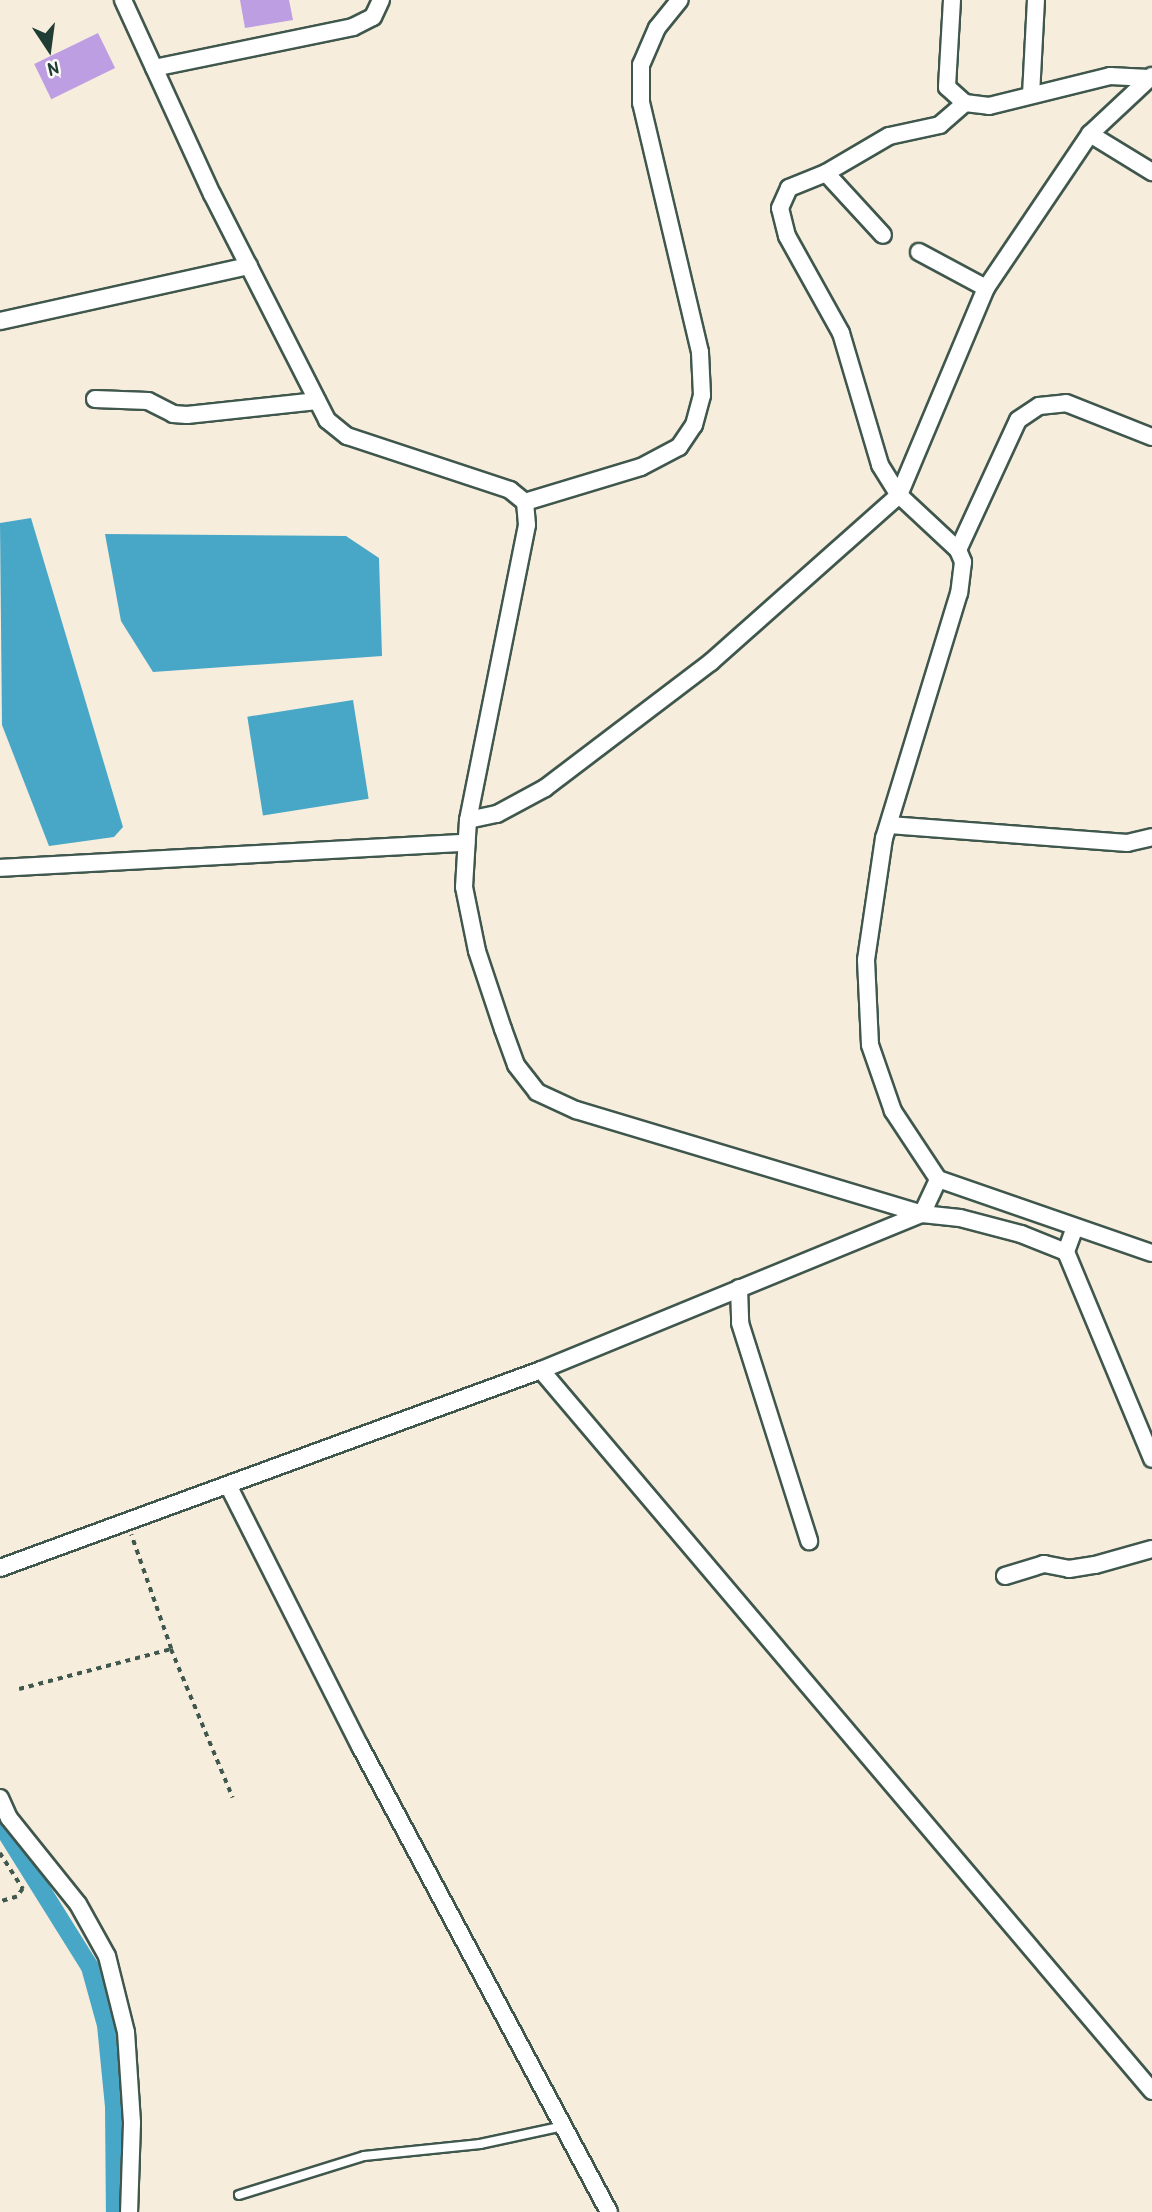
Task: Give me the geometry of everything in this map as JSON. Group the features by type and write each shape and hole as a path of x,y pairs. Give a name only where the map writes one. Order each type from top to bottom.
{"street":[{"path":"123,0 248,266 327,420 347,436 510,490 525,502 527,524 468,820 464,887 477,951 516,1065 537,1092 576,1110 922,1213 972,1221 1066,1252"},
{"path":"154,68 353,27 373,17 381,0"},
{"path":"525,502 641,467 679,447 694,425 702,395 700,352 641,103 641,65 657,28 680,0"},
{"path":"952,0 947,87 965,103 989,106 1110,76 1151,77"},
{"path":"1031,95 1036,0"},
{"path":"468,820 497,814 545,788 711,662 899,495 986,288 1090,134 1151,77"},
{"path":"965,103 960,112 940,125 869,144 827,173 789,188 780,208 786,236 841,333 880,465 899,495 958,550 963,562 959,593 889,825 866,960 870,1045 893,1111 938,1179 1152,1253"},
{"path":"1090,134 1152,172"},
{"path":"827,173 883,234"},
{"path":"919,252 986,288"},
{"path":"0,321 248,266"},
{"path":"95,399 148,401 173,414 187,415 317,401"},
{"path":"958,550 1018,420 1039,406 1066,403 1152,437"},
{"path":"889,825 1127,843 1152,837"},
{"path":"0,868 466,843"},
{"path":"0,1567 229,1487 541,1370 922,1213 938,1179"},
{"path":"1076,1227 1066,1252 1152,1459"},
{"path":"739,1288 740,1323 809,1541"},
{"path":"541,1370 1152,2091"},
{"path":"229,1487 608,2212"},
{"path":"1005,1576 1044,1564 1069,1569 1095,1565 1152,1549"},
{"path":"0,1798 9,1818 78,1904 107,1956 126,2032 132,2123 129,2212"}],"lane":[{"path":"239,2195 364,2156 480,2144 562,2126"}],"path":[{"path":"127,1523 171,1649 233,1798"},
{"path":"19,1689 171,1649"},
{"path":"0,1853 23,1889 17,1897 0,1902"}],"water":[{"path":"31,518 123,827 114,837 49,846 2,725 0,523"},
{"path":"105,534 346,536 379,558 382,656 153,672 121,621"},
{"path":"353,700 369,799 263,816 247,717"}],"building":[{"path":"240,0 289,0 293,20 245,28"},
{"path":"98,33 115,68 51,99 34,64"}],"waterway":[{"path":"0,1823 90,1967 106,2025 114,2106 115,2212"}]}
